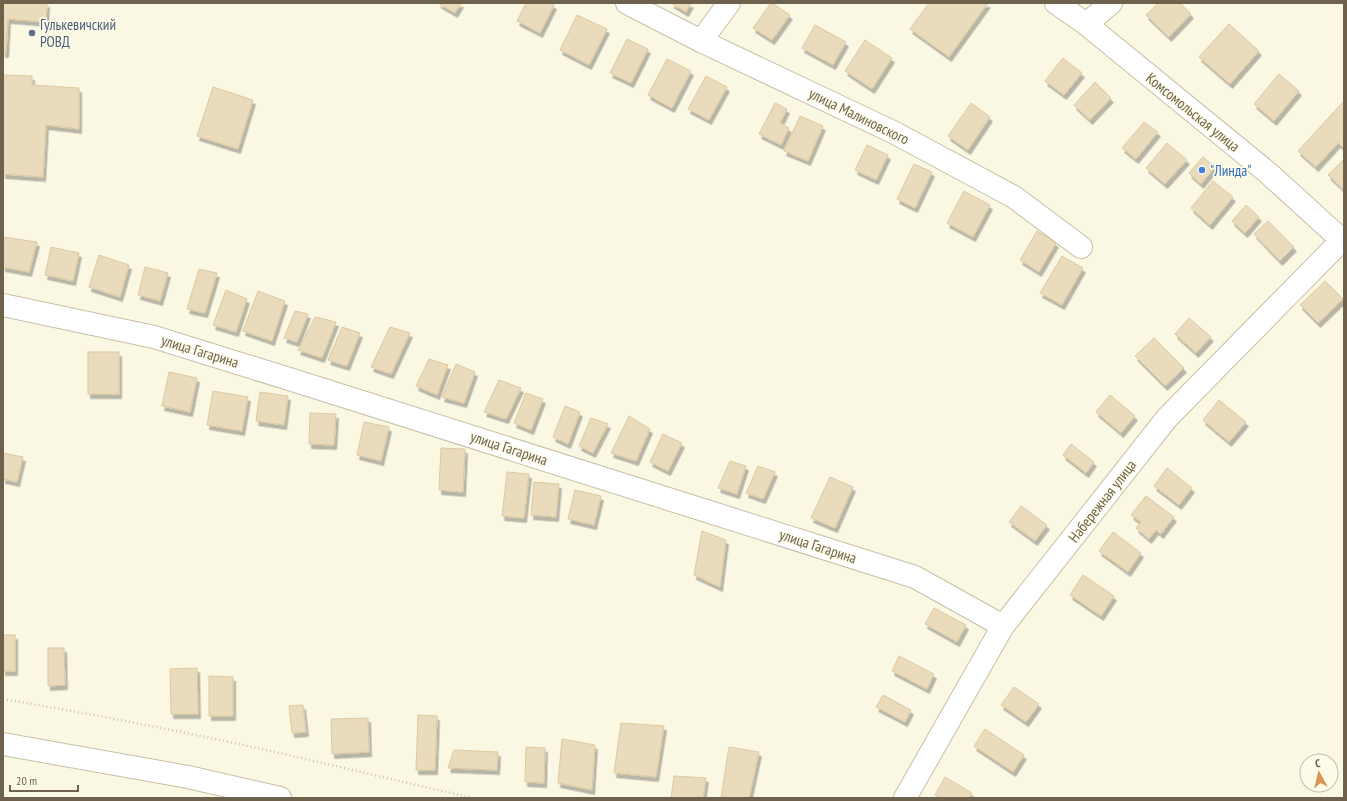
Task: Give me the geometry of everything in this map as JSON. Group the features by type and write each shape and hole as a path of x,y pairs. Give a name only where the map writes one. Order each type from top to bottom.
{"street":[{"name":"улица Малиновского","path":"627,3 701,41 895,133 1008,193 1081,247"},
{"path":"701,41 729,3"},
{"name":"Комсомольская улица","path":"1056,3 1086,24 1267,172 1343,240"},
{"path":"1086,24 1111,3"},
{"name":"Набережная улица","path":"905,798 1003,626 1167,418 1343,240"},
{"name":"улица Гагарина","path":"3,305 154,337 915,577 1003,626"},
{"path":"3,744 188,777 280,798"}],"path":[{"path":"3,699 208,738 472,798"}],"building":[{"path":"3,3 47,3 46,22 8,19 6,53 3,53"},
{"path":"438,3 461,3 455,13"},
{"path":"526,3 551,3 554,5 540,33 517,21"},
{"path":"671,3 691,3 686,12"},
{"path":"771,3 790,15 772,40 753,28"},
{"path":"929,3 988,3 949,57 910,29"},
{"path":"1158,3 1180,3 1191,14 1169,37 1146,15"},
{"path":"577,15 607,29 589,65 560,50"},
{"path":"1229,24 1259,51 1230,84 1199,57"},
{"path":"815,25 846,42 833,65 802,48"},
{"path":"627,39 648,49 631,83 610,73"},
{"path":"865,40 892,58 872,89 845,71"},
{"path":"1063,58 1082,73 1064,95 1045,81"},
{"path":"667,59 691,71 672,108 648,95"},
{"path":"1279,74 1299,91 1274,121 1254,104"},
{"path":"3,75 32,76 32,85 79,88 79,129 46,125 43,177 3,174"},
{"path":"706,76 727,87 709,120 688,109"},
{"path":"1095,82 1111,98 1090,120 1074,105"},
{"path":"213,87 253,100 238,149 197,136"},
{"path":"1344,101 1344,148 1338,143 1316,167 1298,151"},
{"path":"775,103 787,109 780,123 789,128 781,145 759,134"},
{"path":"971,103 990,117 968,150 948,136"},
{"path":"800,116 823,126 808,161 784,151"},
{"path":"1144,122 1158,132 1136,159 1122,148"},
{"path":"1167,143 1187,160 1165,184 1146,168"},
{"path":"867,145 888,155 876,180 855,170"},
{"name":"\"Линда\"","path":"1203,157 1215,167 1201,184 1189,173"},
{"path":"1344,159 1344,190 1328,175"},
{"path":"914,164 932,172 915,208 897,199"},
{"path":"1213,181 1233,197 1210,225 1191,208"},
{"path":"964,191 990,205 973,237 947,223"},
{"path":"1246,205 1259,217 1245,233 1232,221"},
{"path":"1268,221 1294,247 1280,261 1254,234"},
{"path":"1037,231 1056,243 1039,272 1020,260"},
{"path":"3,237 37,242 29,272 3,267"},
{"path":"51,247 79,253 73,281 45,275"},
{"path":"99,255 129,265 120,297 89,287"},
{"path":"1062,256 1083,268 1062,305 1040,293"},
{"path":"145,267 168,273 160,301 138,295"},
{"path":"199,269 217,273 205,313 187,309"},
{"path":"1325,281 1343,299 1318,323 1300,305"},
{"path":"226,290 247,299 236,332 213,325"},
{"path":"258,291 285,301 272,341 243,331"},
{"path":"295,311 308,314 297,342 284,338"},
{"path":"315,317 336,322 322,358 298,350"},
{"path":"1189,318 1211,337 1196,353 1175,334"},
{"path":"342,327 360,333 347,366 328,360"},
{"path":"390,327 410,333 391,374 371,367"},
{"path":"1154,338 1184,368 1165,386 1135,356"},
{"path":"88,352 119,352 119,394 88,394"},
{"path":"429,359 448,365 437,395 416,386"},
{"path":"456,364 475,372 464,403 442,397"},
{"path":"169,372 197,378 190,412 162,406"},
{"path":"499,380 521,388 506,419 484,412"},
{"path":"213,391 248,397 242,431 207,425"},
{"path":"260,392 288,396 284,425 256,421"},
{"path":"526,393 543,399 531,430 514,423"},
{"path":"1110,395 1135,416 1121,433 1096,412"},
{"path":"1219,400 1246,422 1229,442 1203,420"},
{"path":"565,406 580,412 568,444 553,437"},
{"path":"310,413 336,414 334,445 309,444"},
{"path":"629,416 650,429 636,461 611,453"},
{"path":"591,418 608,424 593,453 579,446"},
{"path":"364,422 389,427 381,461 357,455"},
{"path":"663,434 682,443 668,471 650,462"},
{"path":"1071,444 1094,462 1086,473 1063,455"},
{"path":"441,448 465,449 463,492 439,490"},
{"path":"3,453 23,457 17,482 3,479"},
{"path":"730,461 746,466 737,494 718,488"},
{"path":"758,466 775,472 763,499 746,493"},
{"path":"1167,468 1192,488 1179,505 1154,486"},
{"path":"507,472 529,474 524,518 502,516"},
{"path":"830,477 853,487 835,528 811,518"},
{"path":"534,482 559,484 556,517 531,515"},
{"path":"575,490 601,496 594,525 568,519"},
{"path":"1146,496 1174,517 1161,534 1156,530 1149,539 1136,528 1141,522 1131,515"},
{"path":"1021,506 1047,525 1035,541 1009,522"},
{"path":"702,531 726,540 720,587 694,575"},
{"path":"1113,532 1141,553 1128,572 1099,551"},
{"path":"1083,575 1114,596 1101,616 1070,595"},
{"path":"934,608 966,625 957,642 925,624"},
{"path":"3,635 15,635 15,671 3,671"},
{"path":"48,648 64,648 65,685 48,686"},
{"path":"899,656 934,674 927,689 892,671"},
{"path":"197,668 198,714 171,714 170,669"},
{"path":"209,676 233,677 233,716 209,716"},
{"path":"1014,687 1039,704 1026,722 1001,705"},
{"path":"883,695 911,710 905,722 876,707"},
{"path":"303,705 306,732 292,733 289,706"},
{"path":"418,715 437,716 435,770 416,770"},
{"path":"368,718 369,752 332,754 331,719"},
{"path":"621,723 664,726 656,777 614,773"},
{"path":"985,729 1024,755 1013,772 974,746"},
{"path":"562,739 595,745 592,790 558,783"},
{"path":"526,747 545,748 544,783 525,782"},
{"path":"729,747 759,752 749,798 721,798"},
{"path":"454,750 498,752 497,770 448,768"},
{"path":"674,776 706,778 703,798 671,798"},
{"path":"945,777 972,793 969,798 941,798 935,795"}],"place":[{"name":"Гулькевичский РОВД","path":"32,33"},
{"name":"\"Линда\"","path":"1202,170"}]}
